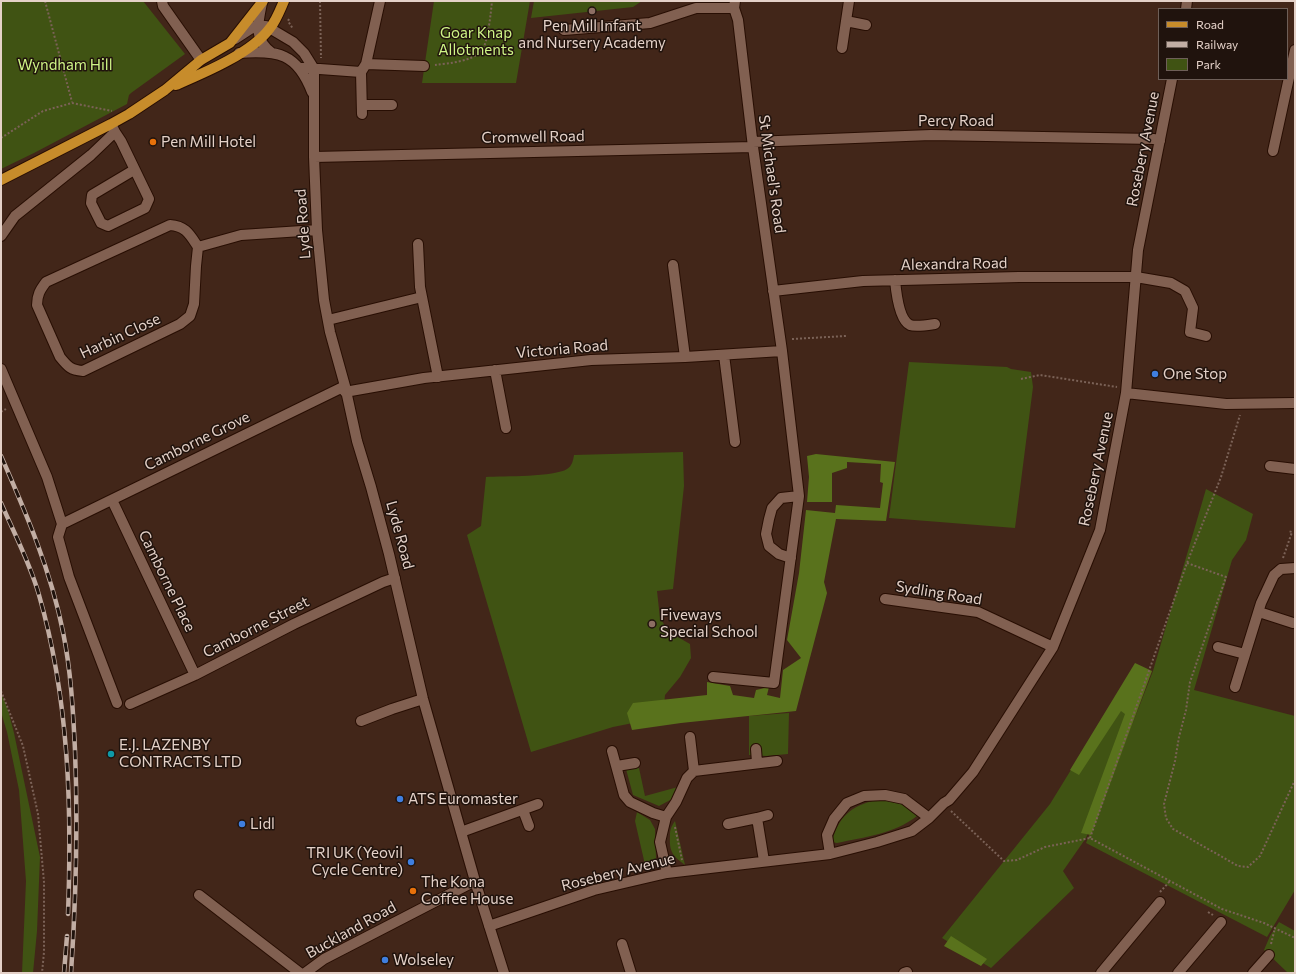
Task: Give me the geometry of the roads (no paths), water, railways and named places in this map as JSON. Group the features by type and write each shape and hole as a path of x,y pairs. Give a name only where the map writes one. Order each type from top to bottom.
{"main road":[{"path":"165,90 206,72 260,39 270,28 284,1"},
{"path":"1,180 113,128 129,114 165,90 201,60 230,43 263,2"}],"street":[{"path":"162,1 163,6 201,60"},
{"path":"380,1 364,68 362,110 392,105"},
{"path":"842,48 849,1"},
{"path":"260,39 258,25 263,2"},
{"path":"564,30 650,23 696,8 735,4"},
{"name":"St Michael's Road","path":"713,678 774,682 799,496 782,351 735,4"},
{"path":"846,21 866,25"},
{"path":"230,43 251,28 258,25 270,28 293,42 304,53 314,69"},
{"name":"Lyde Road","path":"260,39 272,53"},
{"path":"1273,151 1295,50"},
{"name":"Lyde Road","path":"239,53 272,53 291,61 299,68 306,78 314,98"},
{"path":"299,68 314,69 424,66"},
{"name":"Lyde Road","path":"314,69 314,158 317,230 330,332 357,440 395,578 422,699 475,881 504,973"},
{"name":"Rosebery Avenue","path":"489,926 594,890 667,873 830,854 912,831 949,800 972,772 1053,647 1100,530 1126,391 1138,250 1172,80"},
{"path":"1,236 15,216 91,155 113,128 121,141 149,199 145,208 108,226 101,223 91,203 92,195 134,170"},
{"name":"Percy Road","path":"753,145 931,135 1160,140"},
{"name":"Cromwell Road","path":"314,158 753,145"},
{"name":"Harbin Close","path":"170,225 178,225 186,230 198,247 194,304 190,316 180,324 83,371 74,370 66,365 60,357 37,305 37,296 40,289 46,282 170,225"},
{"path":"198,247 240,235 317,230"},
{"path":"418,244 420,286 438,377"},
{"path":"673,264 685,357"},
{"name":"Alexandra Road","path":"773,291 863,281 1019,277 1136,277 1171,283 1185,291 1193,308 1190,332 1206,336"},
{"path":"895,280 900,309 906,322 911,325 935,324"},
{"path":"328,320 422,297"},
{"name":"Victoria Road","path":"345,389 495,370 591,360 685,357 782,351"},
{"path":"724,355 735,442"},
{"path":"1,369 46,474 62,524 58,537 69,577 117,703"},
{"path":"495,370 506,428"},
{"name":"Camborne Grove","path":"62,524 345,389"},
{"path":"1126,391 1226,404 1295,403"},
{"path":"1270,466 1295,469"},
{"path":"791,558 779,554 769,546 766,534 772,508 781,498 799,496"},
{"name":"Camborne Place","path":"112,500 195,675"},
{"path":"1235,687 1261,603 1274,575 1281,569 1295,568"},
{"name":"Camborne Street","path":"130,704 195,675 294,624 382,582 395,578"},
{"name":"Sydling Road","path":"885,599 978,612 1053,647"},
{"path":"1259,612 1293,623"},
{"path":"1218,647 1245,654"},
{"path":"361,721 422,699"},
{"path":"667,873 660,842 669,814 688,778 694,770 690,737"},
{"path":"756,749 757,763"},
{"path":"612,751 624,795 630,802 653,813 669,814"},
{"path":"694,770 777,761"},
{"path":"617,766 635,763"},
{"path":"830,854 827,835 834,819 847,803 864,796 885,795 904,799 929,818"},
{"path":"461,832 538,804"},
{"path":"523,810 528,826"},
{"path":"728,824 768,815"},
{"path":"757,818 764,862"},
{"name":"Buckland Road","path":"305,973 324,959 475,881"},
{"path":"199,895 300,973"},
{"path":"1100,973 1160,902"},
{"path":"1178,973 1218,919"},
{"path":"622,944 631,973"},
{"path":"1253,973 1268,955"}],"railway":[{"path":"1,456 45,565 58,609 68,661 75,750 76,806 75,889 71,973"},
{"path":"1,503 26,560 39,595 57,674 66,753 68,793 68,914"},
{"path":"64,973 67,936"}],"place":[{"name":"Pen Mill Infant and Nursery Academy","path":"592,11"},
{"name":"Pen Mill Hotel","path":"153,142"},
{"name":"One Stop","path":"1155,374"},
{"name":"Fiveways Special School","path":"652,624"},
{"name":"E.J. LAZENBY CONTRACTS LTD","path":"111,754"},
{"name":"ATS Euromaster","path":"400,799"},
{"name":"Lidl","path":"242,824"},
{"name":"TRI UK (Yeovil Cycle Centre)","path":"411,862"},
{"name":"The Kona Coffee House","path":"413,891"},
{"name":"Wolseley","path":"385,960"}],"park label":[{"name":"Goar Knap Allotments","path":"476,42"},
{"name":"Wyndham Hill","path":"65,65"}]}
